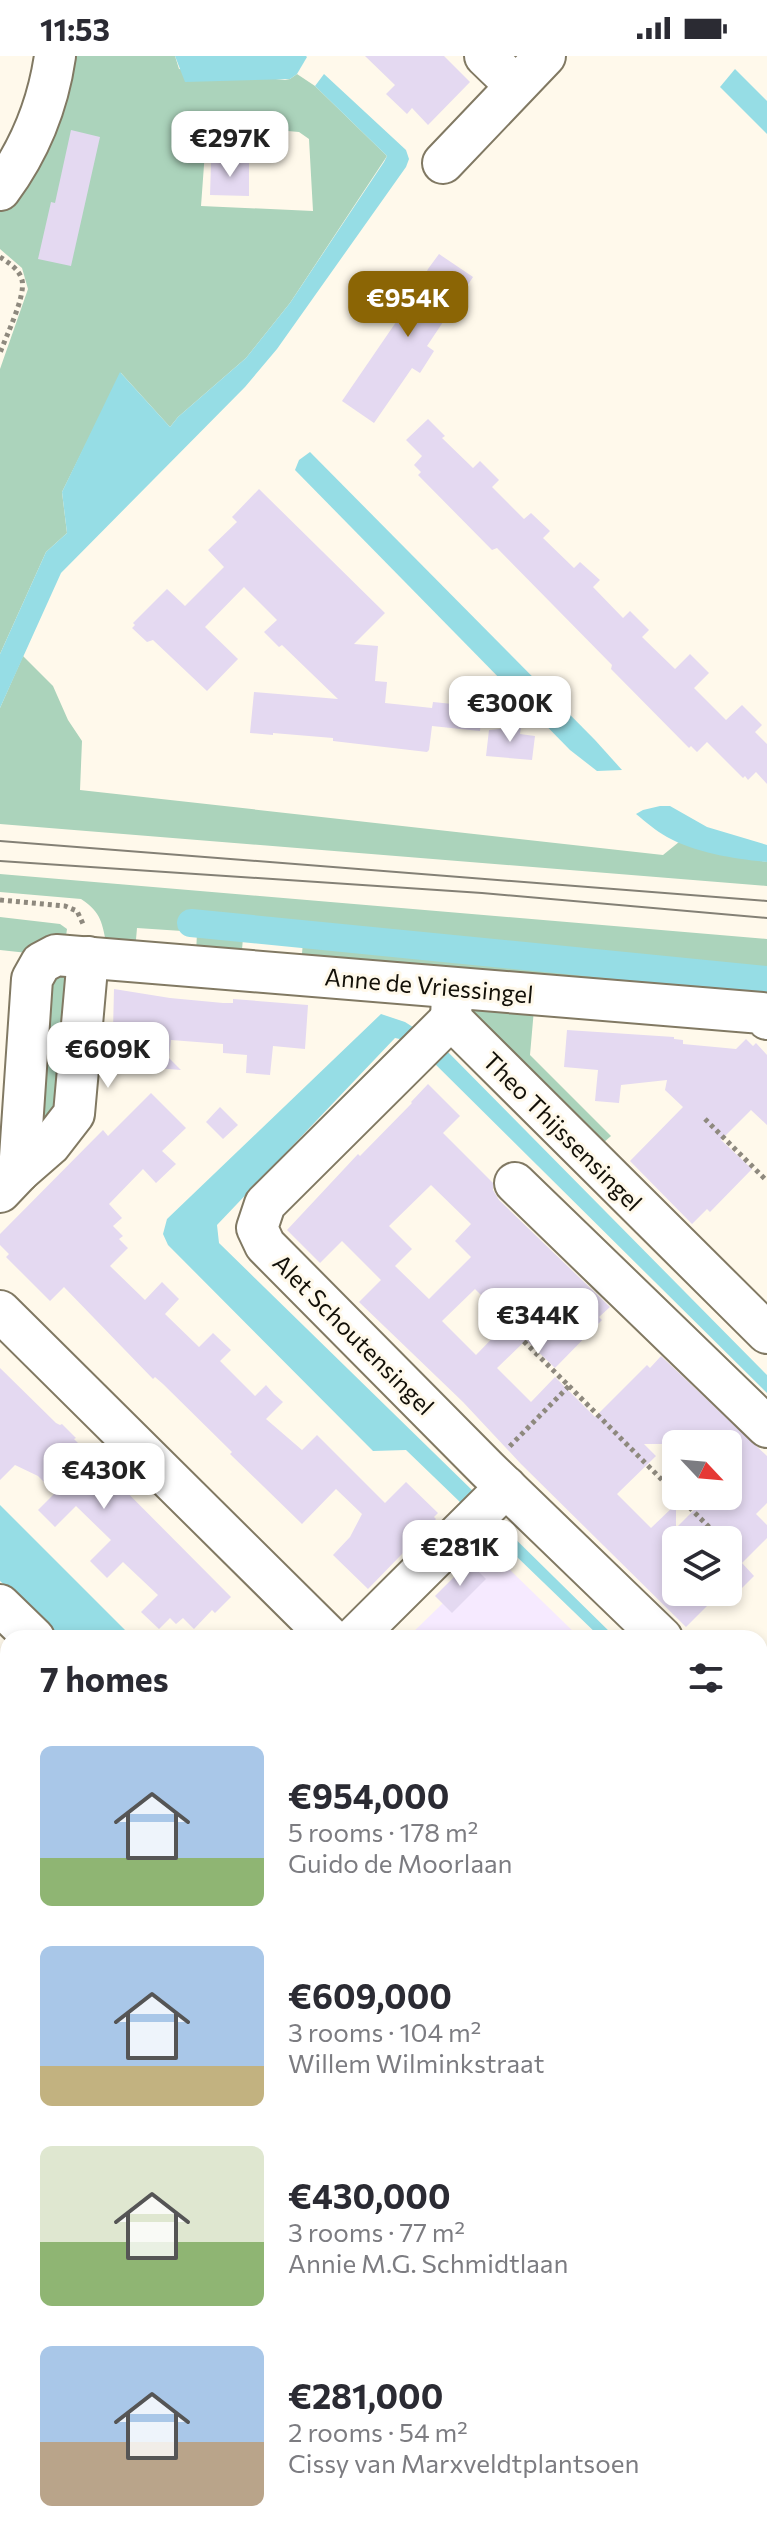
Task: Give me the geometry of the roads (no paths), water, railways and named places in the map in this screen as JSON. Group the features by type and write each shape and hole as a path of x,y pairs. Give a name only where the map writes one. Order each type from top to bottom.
{"street":[{"path":"0,190 22,156 38,122 50,87 55,56"},
{"path":"485,56 515,85"},
{"path":"443,163 545,56"},
{"name":"Anne de Vriessingel","path":"9,1182 32,979 41,963 56,955 88,957 438,1024 762,1013 767,1019"},
{"path":"9,1182 50,1145 74,1114 88,957"},
{"name":"Theo Thijssensingel","path":"438,1024 675,1291 767,1427"},
{"name":"Alet Schoutensingel","path":"438,1024 265,1204 257,1228 265,1245 489,1494 652,1630"},
{"name":"Theo Thijssensingel","path":"515,1183 675,1291 767,1333"},
{"path":"0,1311 322,1630"},
{"path":"362,1630 489,1494"},
{"path":"0,1605 26,1630"}],"water":[{"path":"175,56 307,57 297,74 290,79 185,82"},
{"path":"735,69 767,101 767,134 720,87"},
{"path":"324,74 406,150 409,159 406,167 277,349 245,387 61,573 0,708 0,654 46,552 67,533 62,492 120,372 170,427 246,358 290,303 384,162 387,156 315,86"},
{"path":"310,452 622,770 597,771 570,750 295,470 299,460"},
{"path":"670,806 707,827 767,845 767,862 729,857 678,843 636,814"},
{"path":"381,1014 405,1022 441,1045 767,1375 767,1393 409,1041 395,1038 217,1225 219,1243 474,1492 494,1518 608,1630 593,1630 406,1450 373,1451 168,1245 163,1234 167,1219"},
{"path":"0,1505 125,1630 52,1630 0,1581"}],"waterway":[{"path":"191,923 767,980"}],"tram line":[{"path":"0,841 767,901"},
{"path":"0,861 482,893 767,918"}]}
